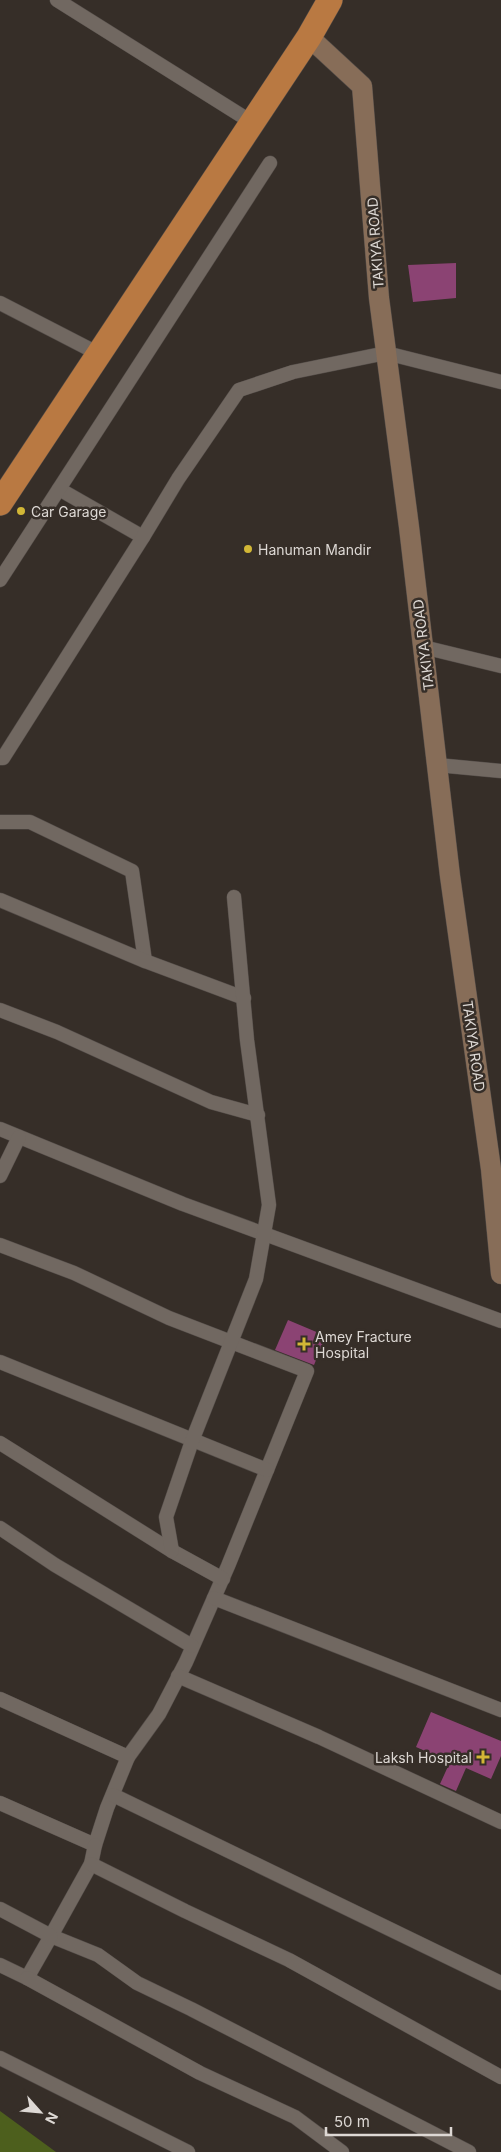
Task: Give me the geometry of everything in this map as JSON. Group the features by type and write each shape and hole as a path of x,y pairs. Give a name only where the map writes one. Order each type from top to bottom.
{"highway":[{"path":"0,503 253,123 309,37 330,0"}],"main road":[{"name":"TAKIYA ROAD","path":"309,37 362,86 379,298 450,876 491,1169 501,1274"}],"street":[{"path":"57,0 253,123"},
{"path":"0,580 270,163"},
{"path":"0,303 99,354"},
{"path":"0,758 3,758 178,479 239,390 294,372 386,353 501,382"},
{"path":"59,489 143,537"},
{"path":"423,647 501,666"},
{"path":"437,765 501,771"},
{"path":"0,822 30,822 132,872 145,961"},
{"path":"172,1551 166,1517 192,1441 256,1279 269,1206 234,897"},
{"path":"0,900 145,961 244,998"},
{"path":"0,1010 57,1032 211,1102 258,1115"},
{"path":"0,1129 184,1204 501,1321"},
{"path":"0,1176 19,1137"},
{"path":"0,1245 74,1273 169,1318 308,1371 223,1579 192,1646 159,1714 128,1757 107,1808 95,1845 92,1864 27,1978"},
{"path":"0,1362 267,1470"},
{"path":"0,1443 172,1551 223,1579"},
{"path":"0,1528 55,1565 192,1646"},
{"path":"214,1598 501,1710"},
{"path":"178,1676 319,1737 501,1822"},
{"path":"0,1699 128,1757"},
{"path":"113,1795 501,1983"},
{"path":"0,1803 95,1845"},
{"path":"92,1864 185,1912 289,1960 501,2076"},
{"path":"0,1909 51,1936 98,1955 137,1983 469,2152"},
{"path":"0,1965 200,2073 295,2117 342,2152"},
{"path":"0,2058 188,2152"}],"green space":[{"path":"0,2111 56,2152 0,2152"}],"building":[{"path":"456,263 456,298 413,302 408,265"},
{"path":"288,1320 326,1336 314,1365 275,1350"},
{"path":"431,1712 501,1741 501,1756 491,1779 466,1768 456,1791 440,1784 450,1762 416,1747"}],"place":[{"name":"Car Garage","path":"21,511"},
{"name":"Hanuman Mandir","path":"248,549"},
{"name":"Amey Fracture Hospital","path":"304,1344"},
{"name":"Laksh Hospital","path":"483,1757"}]}
